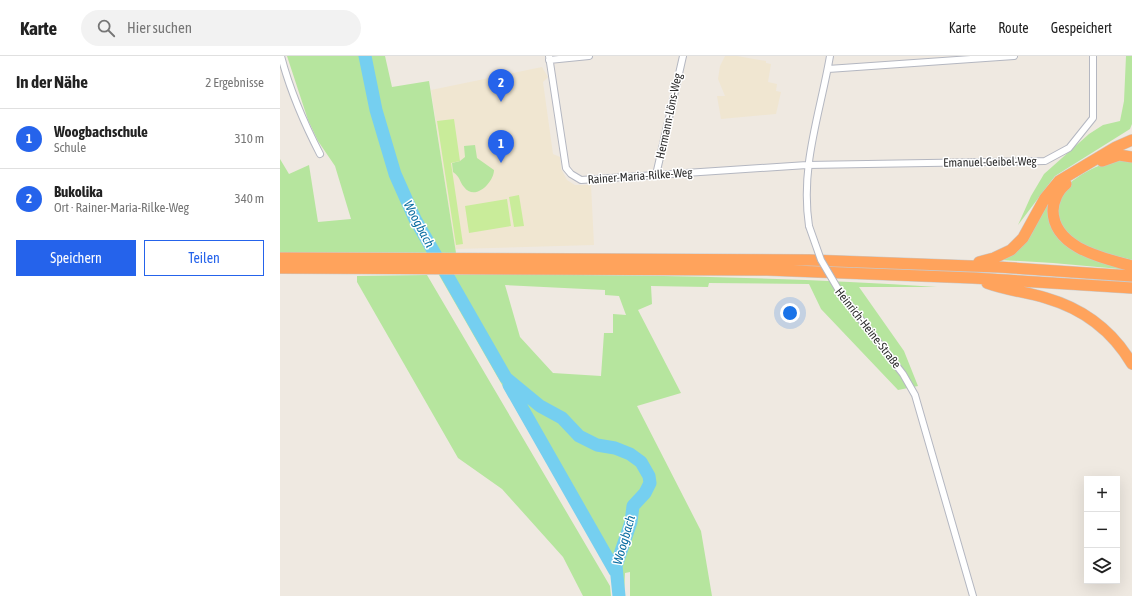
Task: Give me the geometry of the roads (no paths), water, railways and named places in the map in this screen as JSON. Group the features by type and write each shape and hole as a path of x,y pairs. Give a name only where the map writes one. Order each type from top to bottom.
{"highway":[{"path":"965,265 994,258 1011,250 1023,238 1046,198 1059,181 1132,140"},
{"path":"1132,157 1119,155 1105,159 1064,186 1053,203 1053,219 1060,233 1075,247 1132,266"},
{"path":"280,258 809,260 965,265 1132,276"},
{"path":"280,268 767,270 973,278 1132,288"},
{"path":"973,278 1008,290 1046,298 1068,305 1090,317 1105,328 1124,350 1132,364"},
{"path":"1089,285 1132,295"}],"street":[{"path":"281,56 282,72 305,125 320,154"},
{"path":"549,58 589,56"},
{"name":"Hermann-Löns-Weg","path":"656,175 683,56"},
{"name":"Heinrich-Heine-Straße","path":"830,56 807,165 806,207 809,226 821,260 841,294 903,374 915,395 973,596"},
{"path":"828,69 1014,56"},
{"name":"Emanuel-Geibel-Weg","path":"807,165 1045,161 1069,148 1093,118 1093,56"},
{"name":"Rainer-Maria-Rilke-Weg","path":"549,58 566,168 571,174 581,180 807,165"}],"waterway":[{"name":"Woogbach","path":"365,56 376,110 395,174 415,219 506,378 540,406 562,418 579,436 597,445 615,448 630,454 641,462 649,476 650,483 645,493 633,506 631,522 616,566 619,596"},
{"name":"Woogbach","path":"369,74 374,76"},
{"name":"Woogbach","path":"509,385 615,571"}],"place":[{"name":"Bukolika","path":"501,102"},
{"name":"Woogbachschule","path":"501,163"}]}
